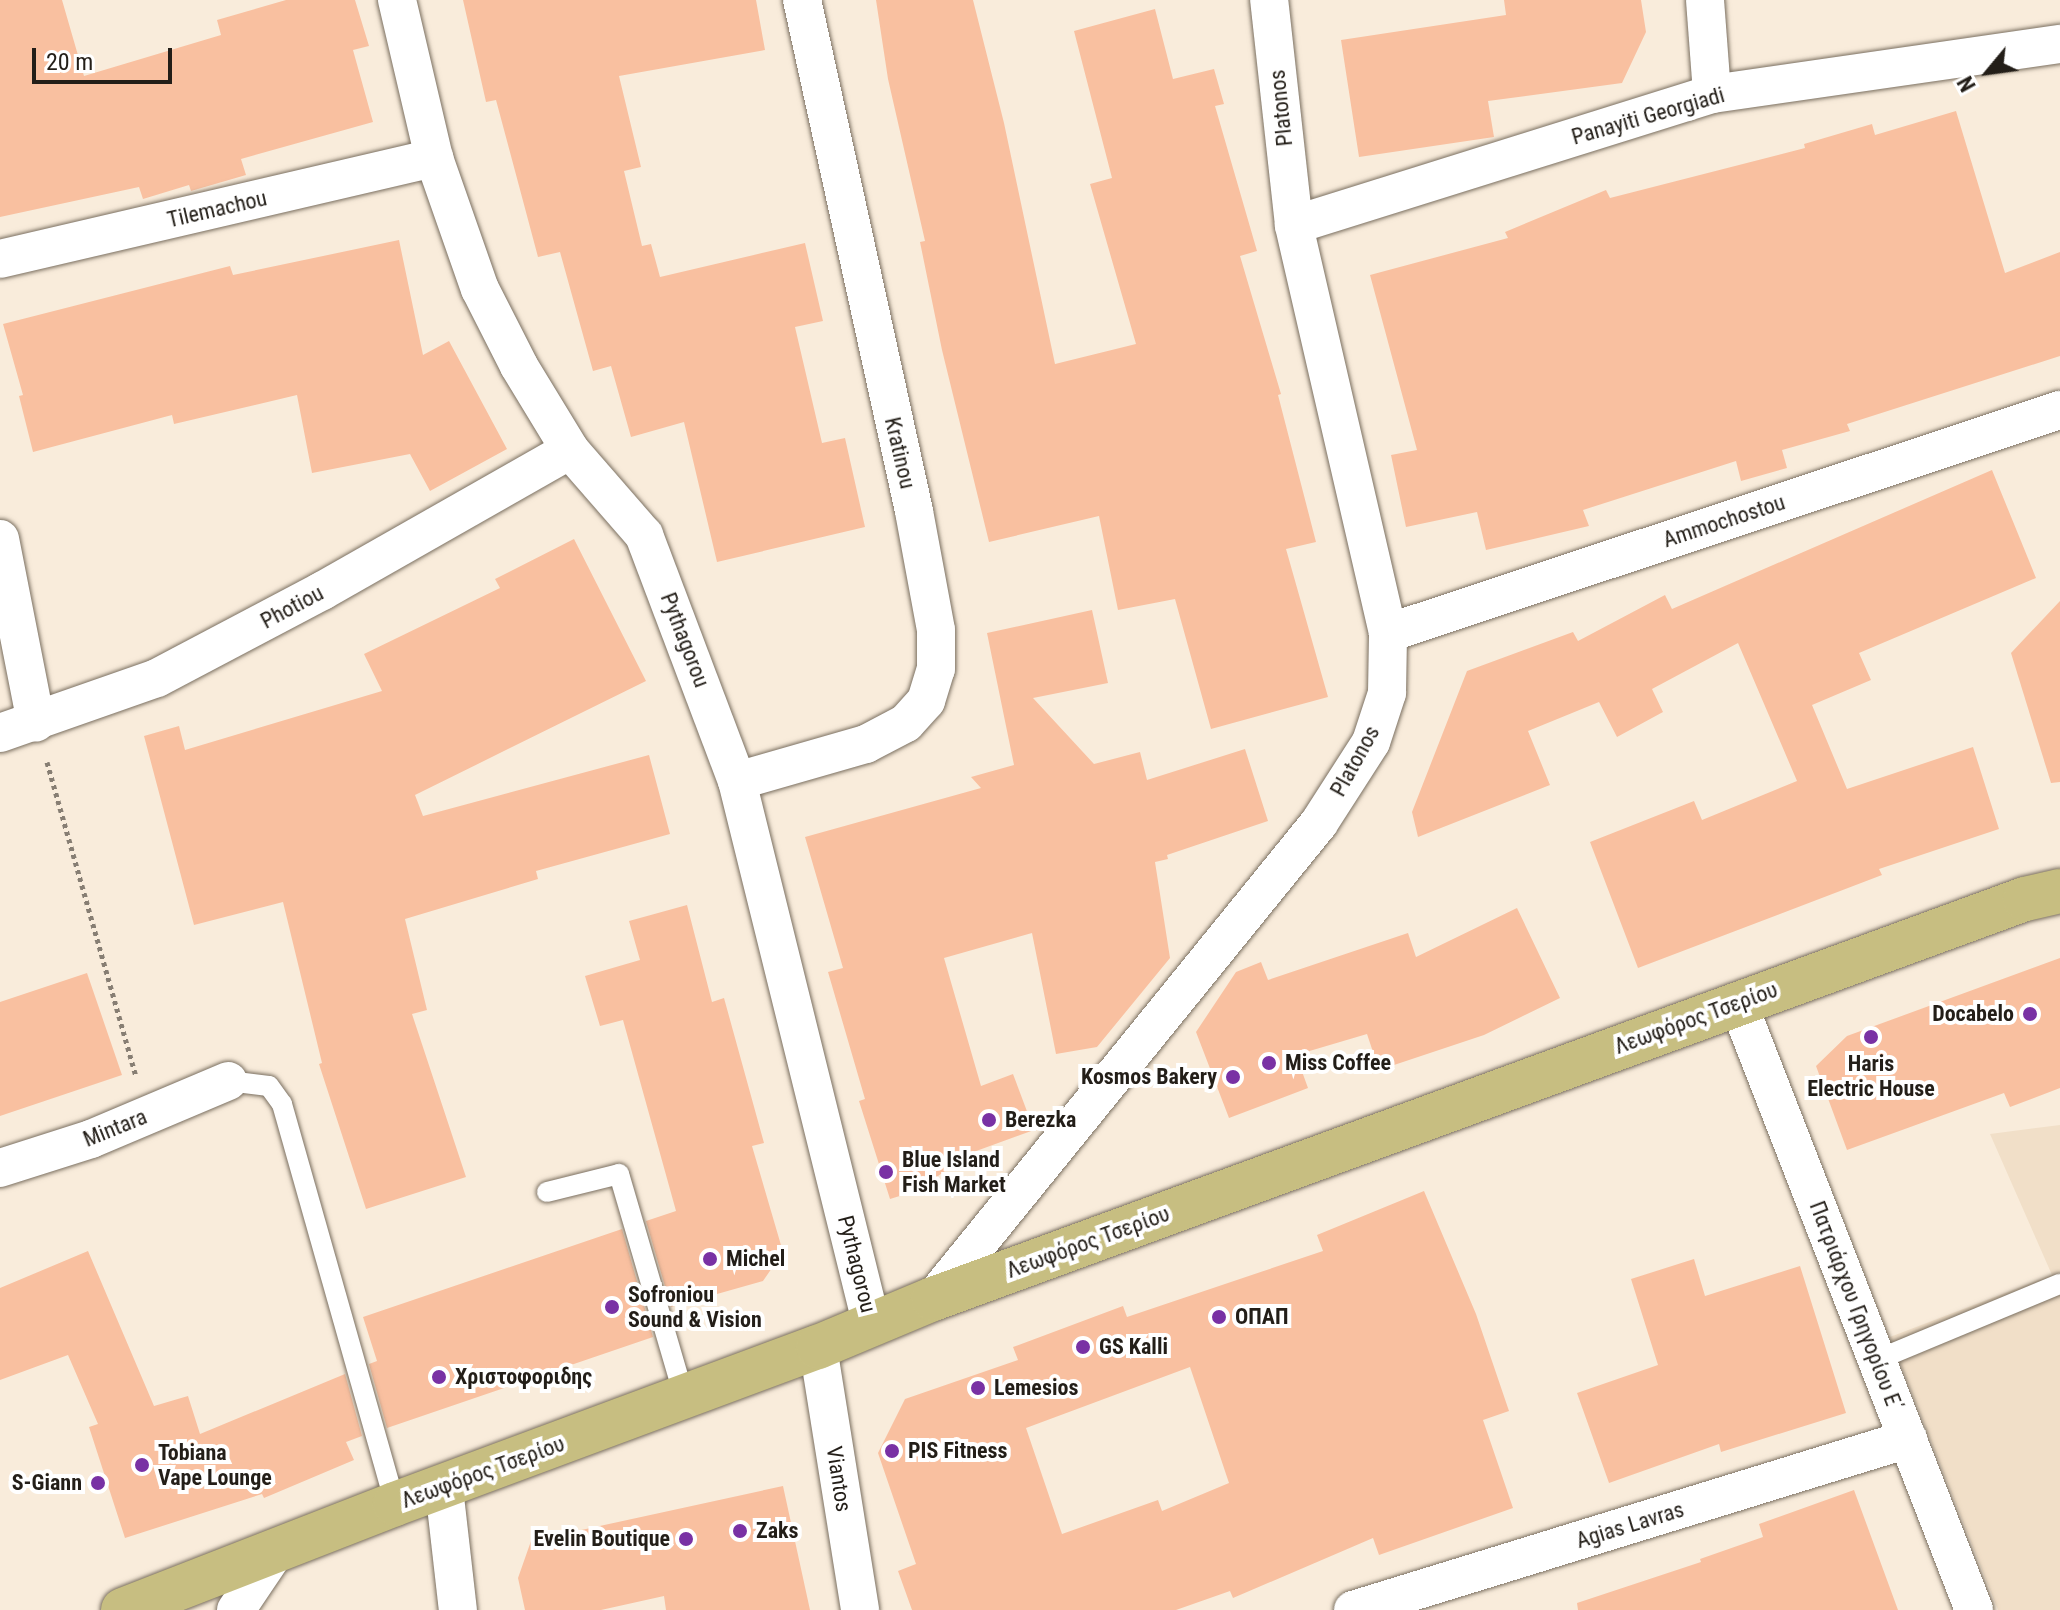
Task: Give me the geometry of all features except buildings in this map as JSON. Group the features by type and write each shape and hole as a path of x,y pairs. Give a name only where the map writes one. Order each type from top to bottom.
{"main road":[{"name":"Λεωφόρος Τσερίου","path":"123,1610 395,1504 818,1347 933,1299 2025,899 2060,891"}],"street":[{"name":"Pythagorou","path":"397,0 434,158 480,289 519,366 570,450 644,535 737,781 872,1326"},
{"name":"Kratinou","path":"737,781 866,744 906,723 926,701 936,669 936,630 914,511 802,0"},
{"name":"Platonos","path":"933,1299 1319,823 1371,742 1387,693 1388,633 1294,225 1269,0"},
{"path":"1705,0 1712,94"},
{"name":"Panayiti Georgiadi","path":"1294,225 1712,94 2060,44"},
{"name":"Tilemachou","path":"0,259 434,158"},
{"name":"Ammochostou","path":"1388,633 2060,410"},
{"name":"Photiou","path":"0,733 36,723 157,678 322,591 570,450"},
{"path":"0,539 36,723"},
{"name":"Πατριάρχου Γρηγορίου Ε΄","path":"1738,1003 1974,1610"},
{"name":"Mintara","path":"0,1168 91,1139 228,1081"},
{"name":"Viantos","path":"818,1347 860,1610"},
{"name":"Agias Lavras","path":"1353,1610 1908,1439"},
{"path":"444,1488 458,1610"},
{"path":"236,1610 275,1552"}],"lane":[{"path":"228,1081 269,1086 282,1104 395,1504"},
{"path":"547,1192 619,1174 684,1397"},
{"path":"1877,1360 2060,1284"}],"path":[{"path":"36,723 147,1115"}],"shaded area":[{"path":"2060,1125 2060,1610 1998,1610 1890,1337 2052,1275 1990,1134"}],"place":[{"name":"Docabelo","path":"2030,1014"},
{"name":"Haris Electric House","path":"1871,1037"},
{"name":"Miss Coffee","path":"1269,1063"},
{"name":"Kosmos Bakery","path":"1233,1077"},
{"name":"Berezka","path":"989,1120"},
{"name":"Blue Island Fish Market","path":"886,1172"},
{"name":"Michel","path":"710,1259"},
{"name":"Sofroniou Sound & Vision","path":"612,1307"},
{"name":"ΟΠΑΠ","path":"1219,1317"},
{"name":"GS Kalli","path":"1083,1347"},
{"name":"Χριστοφοριδης","path":"439,1377"},
{"name":"Lemesios","path":"978,1388"},
{"name":"PIS Fitness","path":"892,1451"},
{"name":"Tobiana Vape Lounge","path":"142,1465"},
{"name":"S-Giann","path":"98,1483"},
{"name":"Zaks","path":"740,1531"},
{"name":"Evelin Boutique","path":"686,1539"}]}
